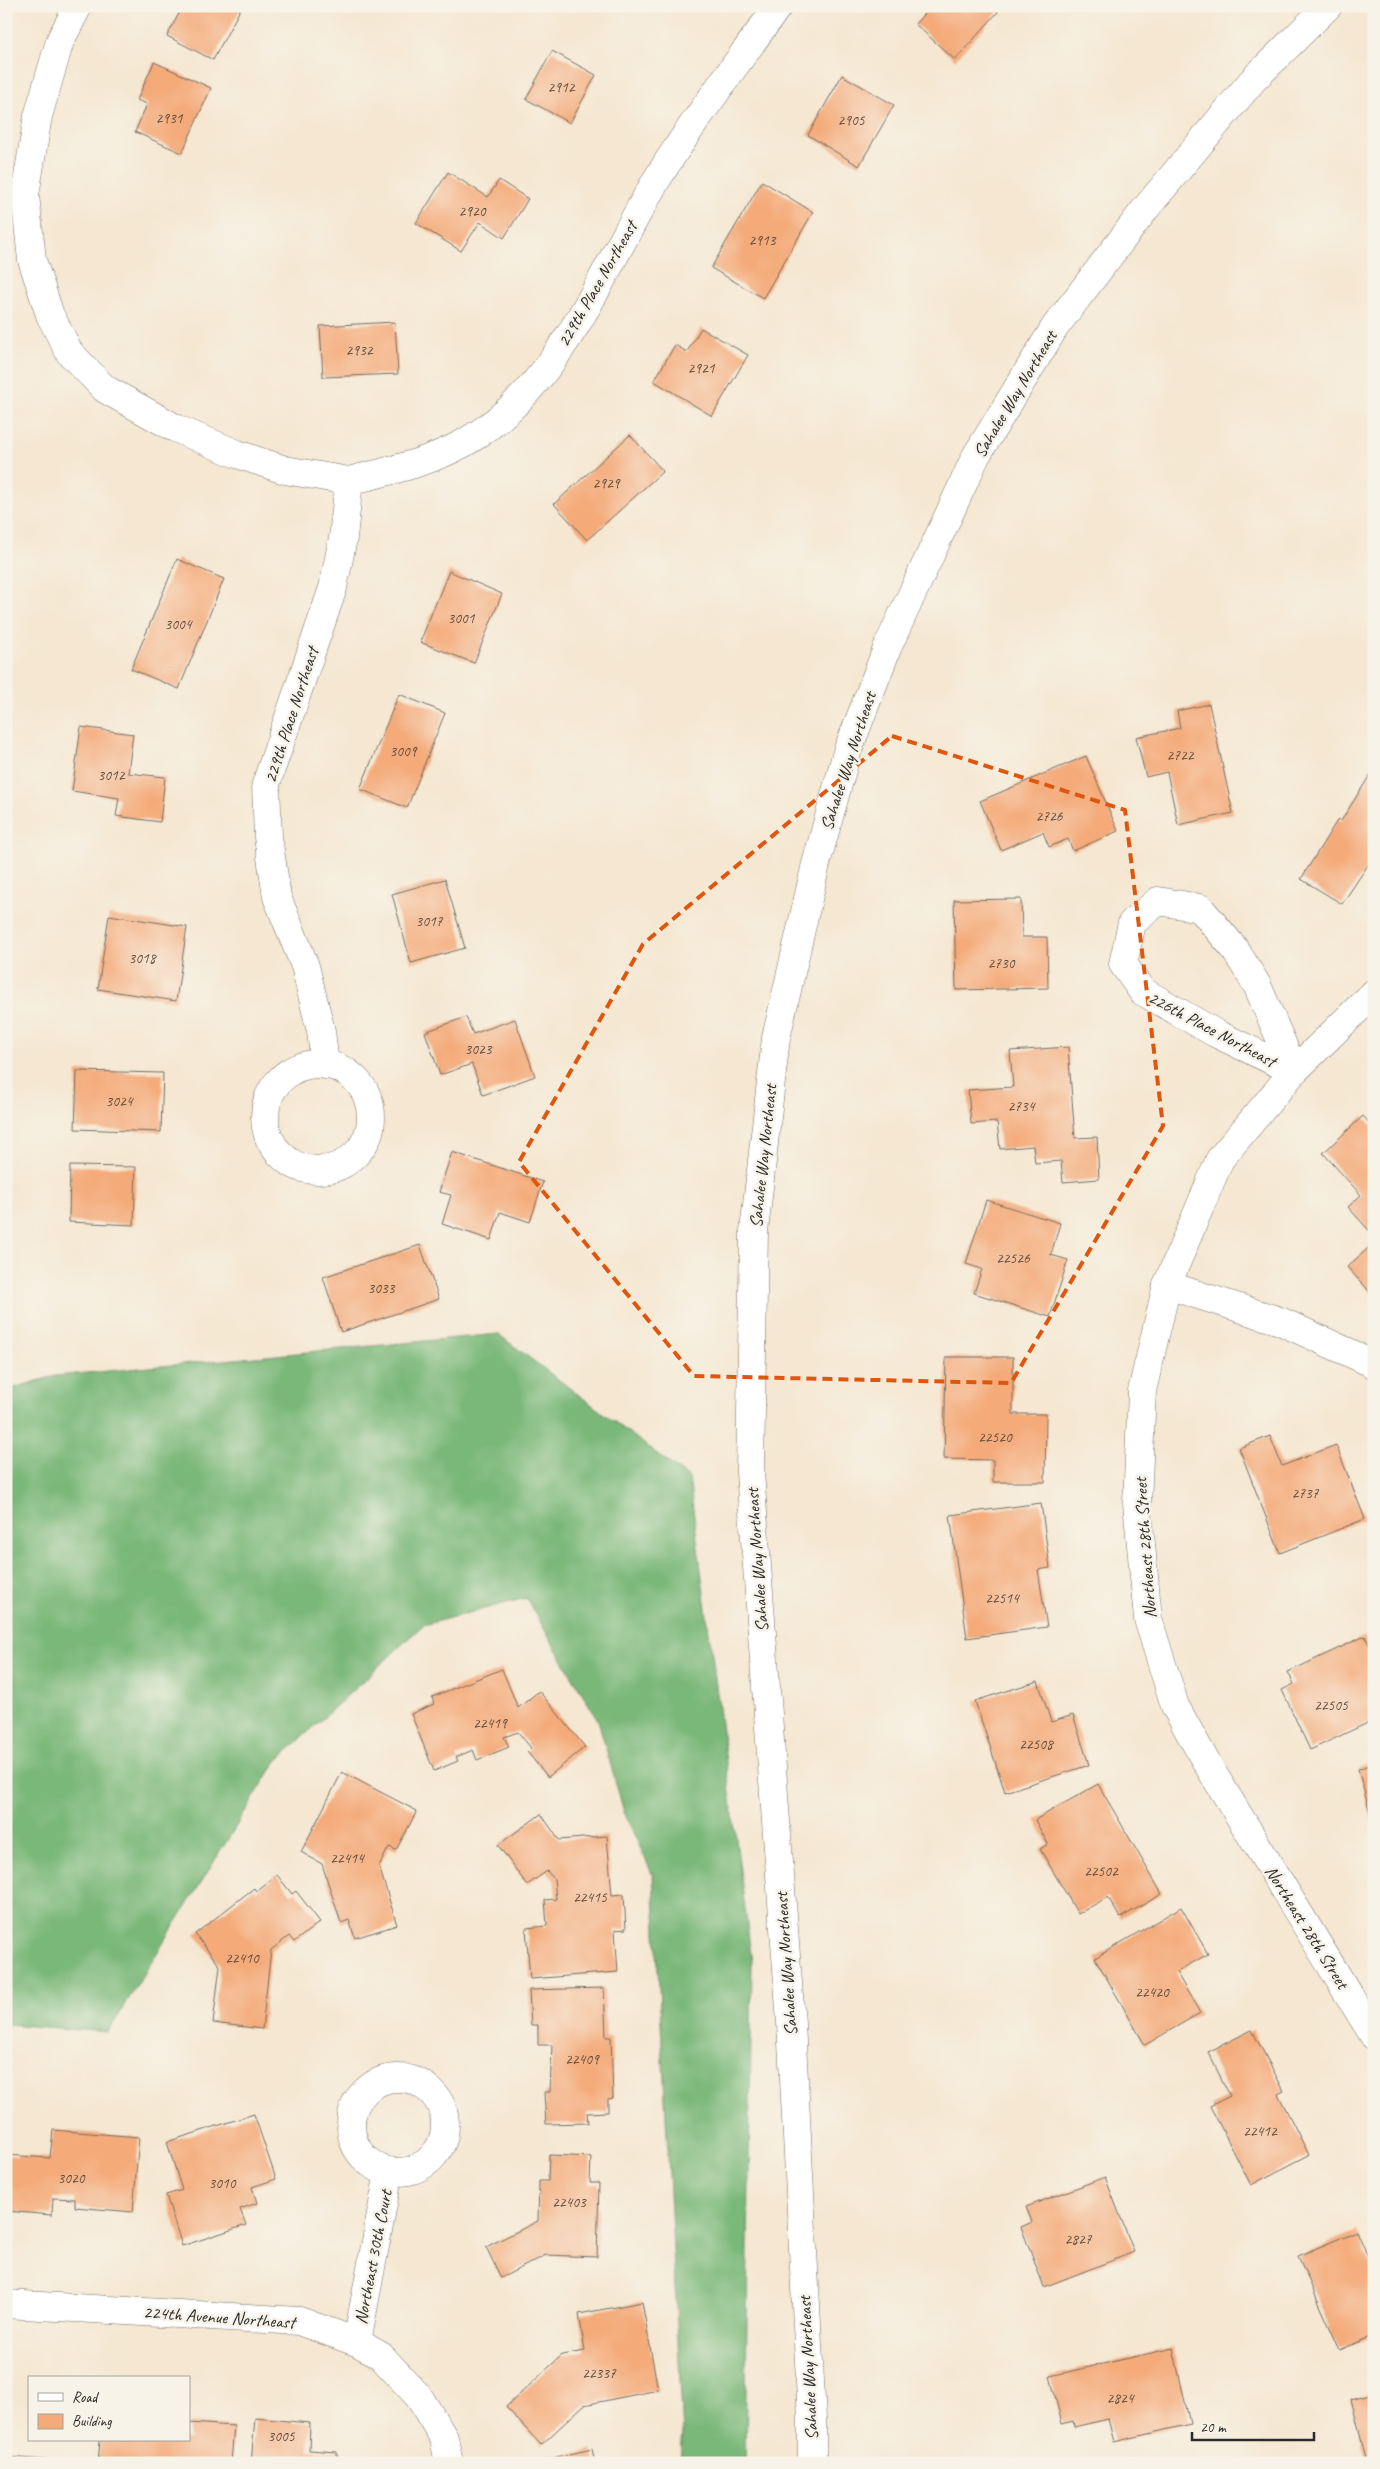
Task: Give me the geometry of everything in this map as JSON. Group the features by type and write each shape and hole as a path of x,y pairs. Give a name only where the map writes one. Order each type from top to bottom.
{"street":[{"name":"229th Place Northeast","path":"78,6 60,41 16,199 32,260 50,315 69,352 105,390 175,428 237,454 285,470 349,481 408,467 464,443 514,407 573,332 662,171 778,6"},
{"name":"Sahalee Way Northeast","path":"812,2463 812,2419 791,2023 750,1472 754,1231 776,1038 816,864 847,752 888,646 976,456 1055,327 1146,208 1252,81 1328,6"},
{"name":"229th Place Northeast","path":"325,1065 321,1031 305,966 277,897 268,837 266,784 333,588 343,538 349,481"},
{"name":"226th Place Northeast","path":"1158,901 1200,908 1234,948 1257,985 1294,1071 1215,1033 1142,992 1123,964 1132,924 1158,901"},
{"name":"226th Place Northeast","path":"1294,1071 1374,993"},
{"name":"Northeast 28th Street","path":"1294,1071 1220,1159 1167,1285 1142,1391 1138,1503 1148,1618 1179,1714 1206,1762 1374,2036"},
{"path":"1167,1285 1280,1321 1374,1364"},
{"name":"Northeast 30th Court","path":"357,2342 389,2172"},
{"name":"224th Avenue Northeast","path":"6,2304 299,2321 357,2342 381,2356 419,2397 446,2450"}],"highlighted area":[{"path":"892,736 1125,810 1163,1126 1011,1383 694,1376 519,1162 643,944"}],"green space":[{"path":"498,1334 689,1478 752,1962 745,2463 679,2463 683,2435 653,1876 624,1812 598,1720 526,1598 423,1625 276,1762 108,2032 6,2024 6,1390 55,1376"}],"building":[{"path":"183,6 242,6 213,60 167,36"},
{"path":"931,6 991,6 998,12 955,60 915,24"},
{"path":"552,51 596,75 570,123 526,99"},
{"path":"154,62 211,88 182,153 135,132 147,104 137,100"},
{"path":"842,75 894,105 859,166 808,135"},
{"path":"448,172 488,197 499,180 528,199 504,238 480,222 461,251 416,223"},
{"path":"762,181 813,212 763,298 711,268"},
{"path":"395,322 398,374 323,377 320,326"},
{"path":"701,328 748,355 712,416 654,381 675,345 687,352"},
{"path":"630,435 663,471 587,540 554,504"},
{"path":"177,559 224,579 179,689 131,669"},
{"path":"449,571 502,594 474,663 420,642"},
{"path":"399,694 445,713 407,808 360,789"},
{"path":"1209,704 1233,813 1178,825 1167,772 1146,777 1136,737 1180,728 1177,711"},
{"path":"81,727 133,734 128,773 165,777 160,822 116,816 119,798 72,791"},
{"path":"1086,756 1118,831 1073,851 1068,839 1049,847 1043,832 1001,850 980,801"},
{"path":"1372,772 1374,773 1374,856 1342,904 1301,879 1338,819 1341,821"},
{"path":"445,879 465,948 411,963 392,894"},
{"path":"1021,899 1022,937 1047,937 1048,988 956,990 954,900"},
{"path":"109,915 187,927 176,1001 98,989"},
{"path":"466,1017 473,1034 515,1019 535,1076 483,1095 472,1064 440,1075 425,1032"},
{"path":"1068,1047 1075,1138 1097,1137 1099,1179 1063,1182 1061,1161 1035,1163 1033,1146 1000,1149 997,1122 971,1124 968,1090 1013,1087 1010,1051"},
{"path":"77,1071 163,1073 161,1132 75,1129"},
{"path":"1363,1116 1374,1128 1374,1236 1348,1207 1361,1195 1323,1153"},
{"path":"452,1152 543,1182 530,1222 500,1212 491,1240 442,1224 451,1195 439,1192"},
{"path":"70,1166 136,1167 134,1225 69,1222"},
{"path":"986,1200 1060,1223 1051,1255 1068,1260 1050,1317 974,1293 982,1269 966,1264"},
{"path":"1374,1243 1374,1296 1347,1267"},
{"path":"420,1245 439,1299 341,1332 323,1277"},
{"path":"946,1357 1013,1357 1013,1414 1046,1414 1045,1482 993,1482 993,1460 944,1459"},
{"path":"1270,1436 1282,1466 1336,1445 1365,1519 1280,1553 1239,1448"},
{"path":"1041,1503 1050,1568 1038,1570 1047,1627 967,1638 950,1515"},
{"path":"1365,1636 1374,1654 1374,1720 1310,1750 1282,1690 1294,1684 1288,1672"},
{"path":"502,1669 518,1708 539,1691 585,1747 548,1777 527,1752 531,1748 518,1732 504,1737 509,1747 477,1760 473,1750 456,1757 458,1761 434,1771 411,1714 434,1704 432,1697"},
{"path":"1038,1681 1051,1722 1073,1715 1089,1765 1005,1792 975,1701"},
{"path":"1374,1763 1374,1824 1373,1824 1358,1769"},
{"path":"342,1772 417,1811 396,1850 389,1847 379,1866 397,1925 355,1938 349,1920 341,1923 322,1864 301,1852"},
{"path":"1098,1784 1162,1894 1120,1918 1108,1897 1078,1914 1040,1849 1048,1844 1035,1820"},
{"path":"541,1814 559,1840 607,1836 612,1895 624,1894 626,1929 615,1930 618,1972 530,1979 526,1928 547,1926 545,1900 556,1899 554,1879 547,1871 527,1885 498,1845"},
{"path":"277,1875 292,1894 296,1891 320,1922 294,1942 289,1936 271,1950 262,2029 213,2023 220,1966 195,1934 254,1888 256,1891"},
{"path":"1181,1907 1208,1954 1176,1972 1200,2013 1145,2045 1095,1958"},
{"path":"604,1988 606,2037 611,2037 613,2098 608,2099 608,2112 587,2113 588,2123 546,2124 544,2092 550,2092 552,2045 538,2045 538,2025 531,2025 529,1990"},
{"path":"1252,2030 1284,2091 1278,2094 1309,2155 1251,2185 1210,2106 1230,2096 1208,2052"},
{"path":"254,2114 276,2179 252,2187 257,2203 240,2209 246,2225 182,2246 166,2195 182,2190 167,2142"},
{"path":"53,2130 139,2137 133,2212 75,2207 75,2199 53,2198 52,2215 6,2211 6,2155 50,2158"},
{"path":"549,2155 591,2157 590,2183 599,2183 597,2257 546,2255 501,2278 486,2247 538,2221 539,2181 548,2181"},
{"path":"1105,2177 1134,2252 1044,2287 1021,2227 1032,2222 1026,2207"},
{"path":"1357,2231 1374,2271 1374,2335 1340,2350 1298,2256"},
{"path":"642,2302 658,2390 584,2405 541,2445 506,2407 562,2355 585,2351 579,2314"},
{"path":"1173,2348 1190,2424 1114,2442 1108,2419 1074,2427 1073,2421 1062,2424 1050,2376"},
{"path":"1374,2393 1374,2463 1367,2463 1351,2399"},
{"path":"255,2418 310,2423 309,2450 337,2452 337,2460 356,2463 251,2463"},
{"path":"190,2423 234,2426 231,2463 98,2463 100,2442 190,2442"},
{"path":"592,2449 595,2463 543,2463 543,2460"},
{"path":"6,2457 48,2460 48,2463 6,2463"}]}
